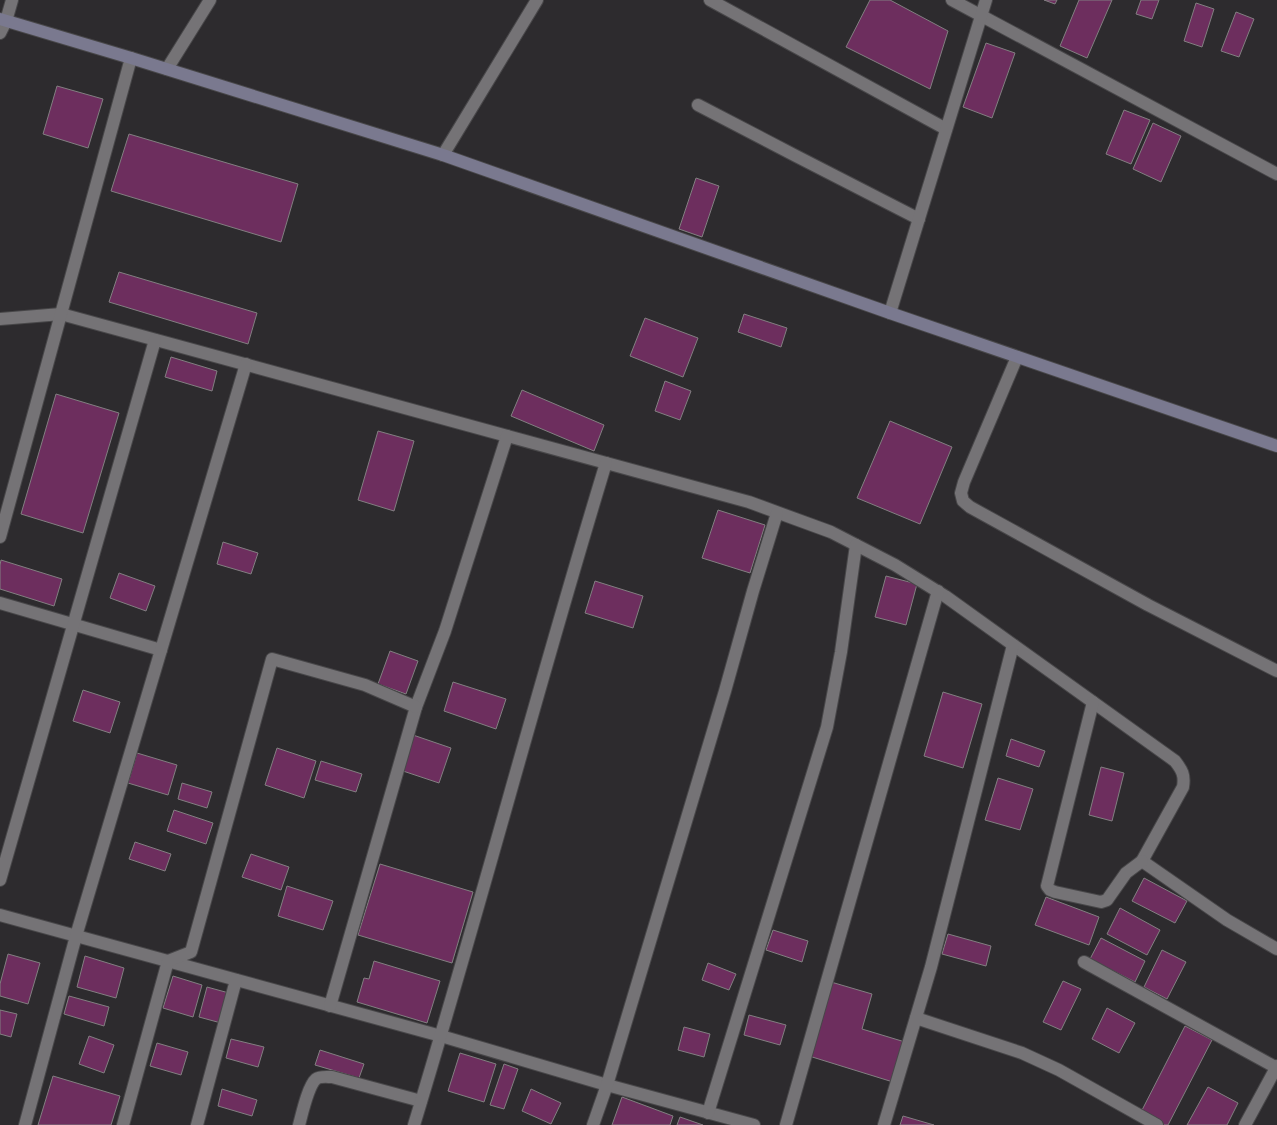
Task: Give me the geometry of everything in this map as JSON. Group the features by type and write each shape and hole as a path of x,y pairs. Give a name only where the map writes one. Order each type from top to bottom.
{"street":[{"path":"0,33 3,20 12,0"},
{"path":"167,69 210,0"},
{"path":"443,155 537,0"},
{"path":"710,0 946,128"},
{"path":"952,0 1277,174"},
{"path":"890,313 986,0"},
{"path":"3,20 167,69 443,155 890,313 1277,446"},
{"path":"0,537 131,58"},
{"path":"698,105 919,219"},
{"path":"0,319 61,314 749,502 831,532 896,565 938,591 1093,702 1175,761 1182,770 1185,778 1183,787 1142,861 1126,873 1107,900 1101,902 1055,892 1050,890 1047,886 1093,702"},
{"path":"0,880 155,340"},
{"path":"1017,357 964,482 961,493 963,501 970,507 1019,532 1110,584 1277,671"},
{"path":"25,1125 76,936 246,364"},
{"path":"330,1006 416,707 445,631 507,436"},
{"path":"414,1125 606,463"},
{"path":"593,1125 607,1085 777,512"},
{"path":"708,1113 827,727 841,652 856,545"},
{"path":"786,1125 938,591"},
{"path":"0,603 161,650"},
{"path":"884,1125 931,967 1013,645"},
{"path":"168,961 192,952 272,660 365,685 416,707"},
{"path":"1142,861 1228,920 1277,949"},
{"path":"0,915 441,1036 607,1085 754,1125"},
{"path":"123,1125 168,961"},
{"path":"1084,962 1277,1067 1245,1125"},
{"path":"197,1125 236,980"},
{"path":"916,1018 1022,1053 1059,1070 1151,1124"},
{"path":"299,1125 310,1088 315,1080 322,1077 332,1077 421,1101"}],"building":[{"path":"870,0 890,0 948,31 930,89 846,47"},
{"path":"1044,0 1057,0 1055,4"},
{"path":"1079,0 1112,0 1087,58 1060,46"},
{"path":"1141,0 1159,0 1152,19 1136,14"},
{"path":"1196,3 1214,9 1202,47 1184,41"},
{"path":"1236,12 1254,19 1239,57 1221,51"},
{"path":"986,43 1015,53 992,118 963,107"},
{"path":"57,86 103,99 88,148 43,134"},
{"path":"1124,110 1150,120 1131,164 1106,154"},
{"path":"1153,123 1181,136 1161,182 1133,169"},
{"path":"129,134 298,184 281,242 111,191"},
{"path":"696,178 719,186 702,237 679,229"},
{"path":"119,272 257,313 248,344 109,302"},
{"path":"744,314 787,328 781,347 738,332"},
{"path":"645,318 698,338 683,377 630,356"},
{"path":"171,357 217,371 212,391 165,377"},
{"path":"665,381 691,391 680,420 655,411"},
{"path":"522,390 604,425 594,451 511,416"},
{"path":"56,394 119,413 83,533 21,514"},
{"path":"890,421 952,447 920,524 857,498"},
{"path":"378,431 414,441 394,511 358,500"},
{"path":"718,510 765,525 750,573 702,558"},
{"path":"223,542 258,553 251,574 217,564"},
{"path":"1,560 62,579 54,606 0,589"},
{"path":"119,573 155,586 146,611 110,598"},
{"path":"886,576 917,584 906,625 875,617"},
{"path":"595,581 643,596 633,628 585,613"},
{"path":"390,651 418,661 406,694 378,684"},
{"path":"453,682 506,699 496,729 444,711"},
{"path":"83,690 120,702 110,733 73,721"},
{"path":"943,692 982,704 963,768 924,756"},
{"path":"413,735 451,748 439,783 403,771"},
{"path":"1011,739 1045,751 1039,767 1006,756"},
{"path":"277,748 316,761 304,798 265,785"},
{"path":"137,753 177,765 168,795 128,783"},
{"path":"321,761 362,774 356,792 315,780"},
{"path":"1101,767 1124,773 1112,821 1089,815"},
{"path":"998,778 1033,789 1020,830 985,820"},
{"path":"182,783 212,792 207,808 178,799"},
{"path":"174,810 213,823 206,844 167,831"},
{"path":"135,842 171,854 165,871 129,859"},
{"path":"251,854 289,867 281,890 242,877"},
{"path":"380,864 473,892 452,963 358,935"},
{"path":"1144,878 1187,901 1175,923 1132,901"},
{"path":"287,886 333,901 323,930 278,916"},
{"path":"1046,897 1099,917 1089,945 1035,925"},
{"path":"1120,908 1160,930 1147,955 1107,934"},
{"path":"773,930 808,941 802,962 766,950"},
{"path":"948,934 991,946 986,966 942,954"},
{"path":"1101,938 1145,961 1135,982 1090,959"},
{"path":"1162,950 1186,962 1167,999 1144,987"},
{"path":"8,954 40,963 28,1004 0,996 0,984"},
{"path":"85,956 124,968 116,998 77,987"},
{"path":"374,961 440,981 427,1023 357,1002 364,978 369,979"},
{"path":"708,963 736,974 729,990 702,980"},
{"path":"173,976 202,985 193,1017 163,1008"},
{"path":"1063,981 1081,989 1061,1030 1043,1022"},
{"path":"831,982 872,994 862,1029 905,1042 893,1082 809,1056"},
{"path":"207,987 229,993 221,1023 199,1017"},
{"path":"69,996 109,1007 104,1026 64,1014"},
{"path":"1107,1008 1135,1023 1119,1053 1092,1039"},
{"path":"0,1010 17,1014 11,1037 0,1034"},
{"path":"749,1015 786,1025 780,1045 744,1035"},
{"path":"1185,1026 1212,1040 1168,1125 1162,1125 1140,1114"},
{"path":"684,1027 710,1034 704,1057 678,1050"},
{"path":"89,1036 114,1045 104,1073 79,1064"},
{"path":"231,1039 264,1047 258,1067 226,1058"},
{"path":"157,1043 188,1052 181,1075 150,1066"},
{"path":"320,1050 364,1064 359,1078 315,1065"},
{"path":"460,1053 496,1064 484,1102 448,1091"},
{"path":"504,1064 518,1069 504,1109 490,1105"},
{"path":"53,1076 120,1096 111,1125 38,1125"},
{"path":"1208,1087 1238,1103 1227,1125 1187,1125"},
{"path":"222,1089 257,1100 252,1116 218,1106"},
{"path":"531,1089 561,1103 551,1124 522,1111"},
{"path":"622,1097 673,1116 670,1125 612,1125"},
{"path":"903,1116 934,1125 900,1125"},
{"path":"680,1117 703,1125 677,1125"}]}
